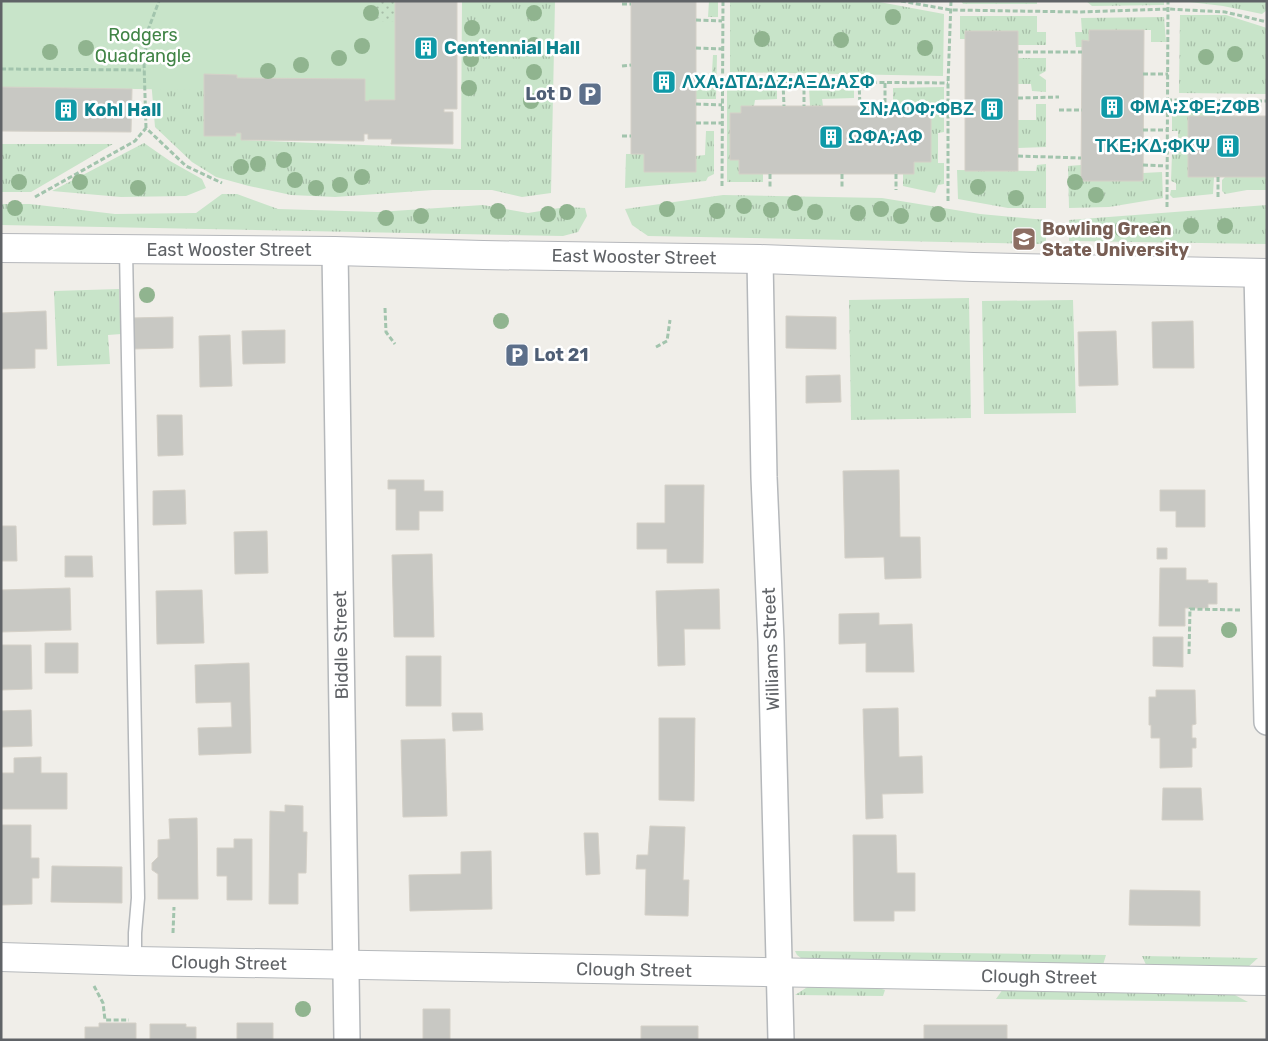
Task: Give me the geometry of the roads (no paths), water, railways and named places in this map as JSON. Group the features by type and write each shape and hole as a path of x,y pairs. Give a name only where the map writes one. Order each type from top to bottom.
{"street":[{"name":"East Wooster Street","path":"1,248 335,251 502,256 760,259 973,267 1262,273"},
{"name":"Biddle Street","path":"335,251 347,1040"},
{"name":"Williams Street","path":"760,259 764,477 771,641 781,1040"},
{"path":"1262,273 1267,722"},
{"name":"Clough Street","path":"1,957 1267,981"}],"lane":[{"path":"126,250 138,898 135,961"}],"place":[{"name":"Centennial Hall","path":"426,48"},
{"name":"ΛΧΑ;ΔΤΔ;ΔΖ;ΑΞΔ;ΑΣΦ","path":"664,82"},
{"name":"Lot D","path":"590,94"},
{"name":"ΦΜΑ;ΣΦΕ;ΖΦΒ","path":"1112,107"},
{"name":"ΣΝ;ΑΟΦ;ΦΒΖ","path":"992,109"},
{"name":"Kohl Hall","path":"66,110"},
{"name":"ΩΦΑ;ΑΦ","path":"831,137"},
{"name":"ΤΚΕ;ΚΔ;ΦΚΨ","path":"1228,146"},
{"name":"Bowling Green State University","path":"1024,239"},
{"name":"Lot 21","path":"517,355"}],"park label":[{"name":"Rodgers Quadrangle","path":"143,45"}]}
